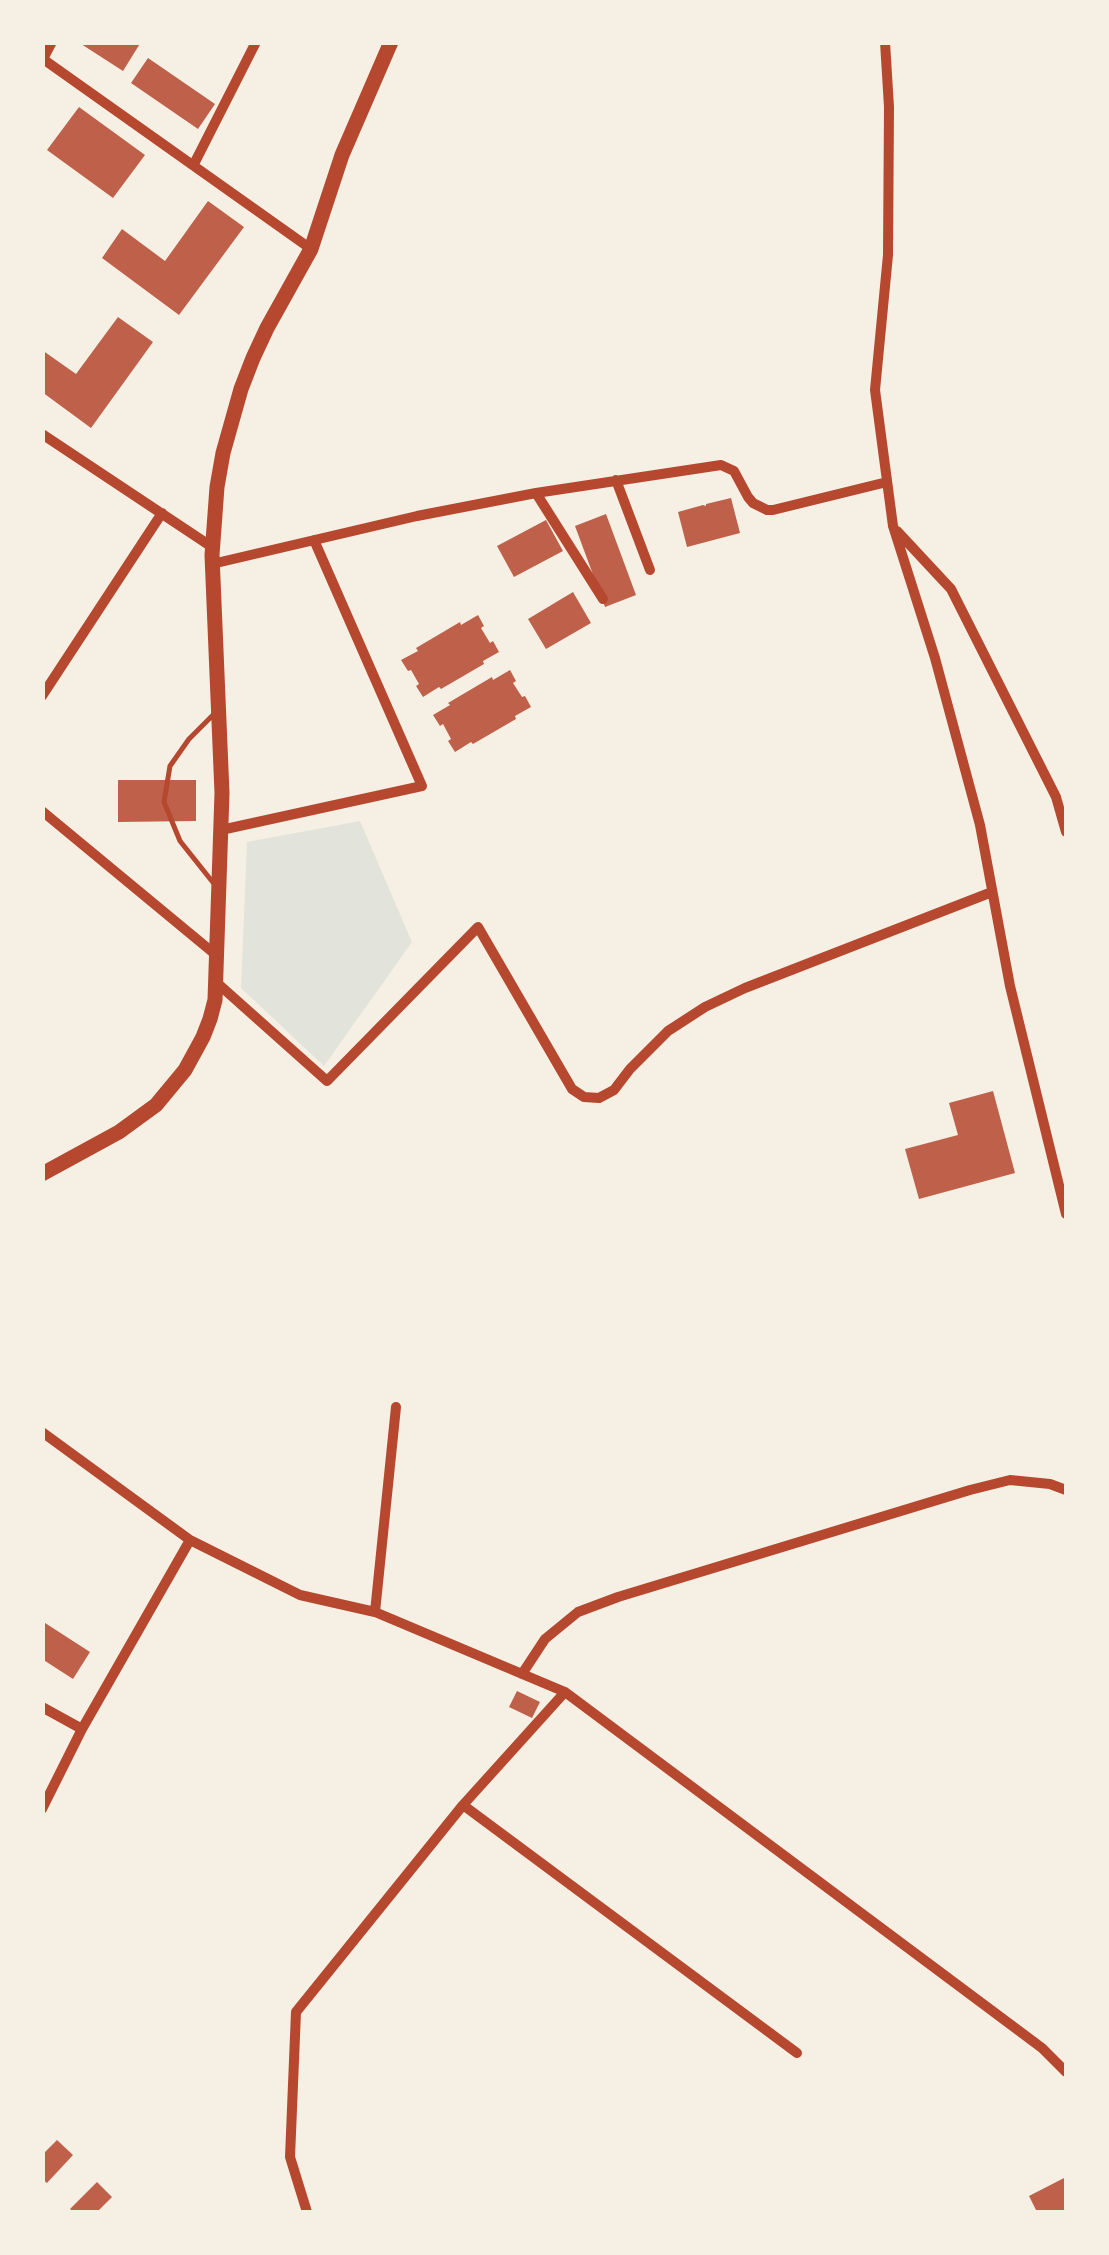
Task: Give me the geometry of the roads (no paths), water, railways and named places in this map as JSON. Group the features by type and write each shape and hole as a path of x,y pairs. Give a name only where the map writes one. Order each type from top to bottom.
{"main road":[{"path":"42,1174 90,1150 156,1105 185,1070 203,1037 214,1000 221,830 220,708 212,564 217,487 241,390 267,328 311,249 342,155 391,42"}],"street":[{"path":"43,58 52,42"},
{"path":"194,164 256,42"},
{"path":"885,42 890,107 888,255 875,390 887,482 894,526 980,825 1010,986 1066,1214"},
{"path":"43,58 311,249"},
{"path":"43,58 311,249"},
{"path":"42,434 212,547"},
{"path":"212,564 417,516 616,480 726,466 737,474 753,503 766,510 887,482"},
{"path":"616,480 650,570"},
{"path":"536,494 603,600"},
{"path":"42,696 162,514"},
{"path":"894,526 950,589 1056,797 1066,832"},
{"path":"221,830 422,786 314,540"},
{"path":"1056,797 1066,804"},
{"path":"42,811 216,955"},
{"path":"215,981 327,1082 478,927 572,1089 584,1097 599,1098 614,1090 630,1068 668,1032 705,1007 992,892"},
{"path":"375,1612 396,1407"},
{"path":"42,1432 190,1540 300,1595 375,1612 565,1692 1042,2048 1066,2072"},
{"path":"522,1674 545,1639 578,1612 618,1596 996,1483 1010,1480 1050,1484 1066,1490"},
{"path":"42,1808 190,1540"},
{"path":"306,2212 290,2157 296,2012 463,1804 565,1692"},
{"path":"42,1707 82,1730"},
{"path":"463,1804 798,2053"}],"lane":[{"path":"219,889 180,841 164,802 170,766 189,738 220,708"}]}
